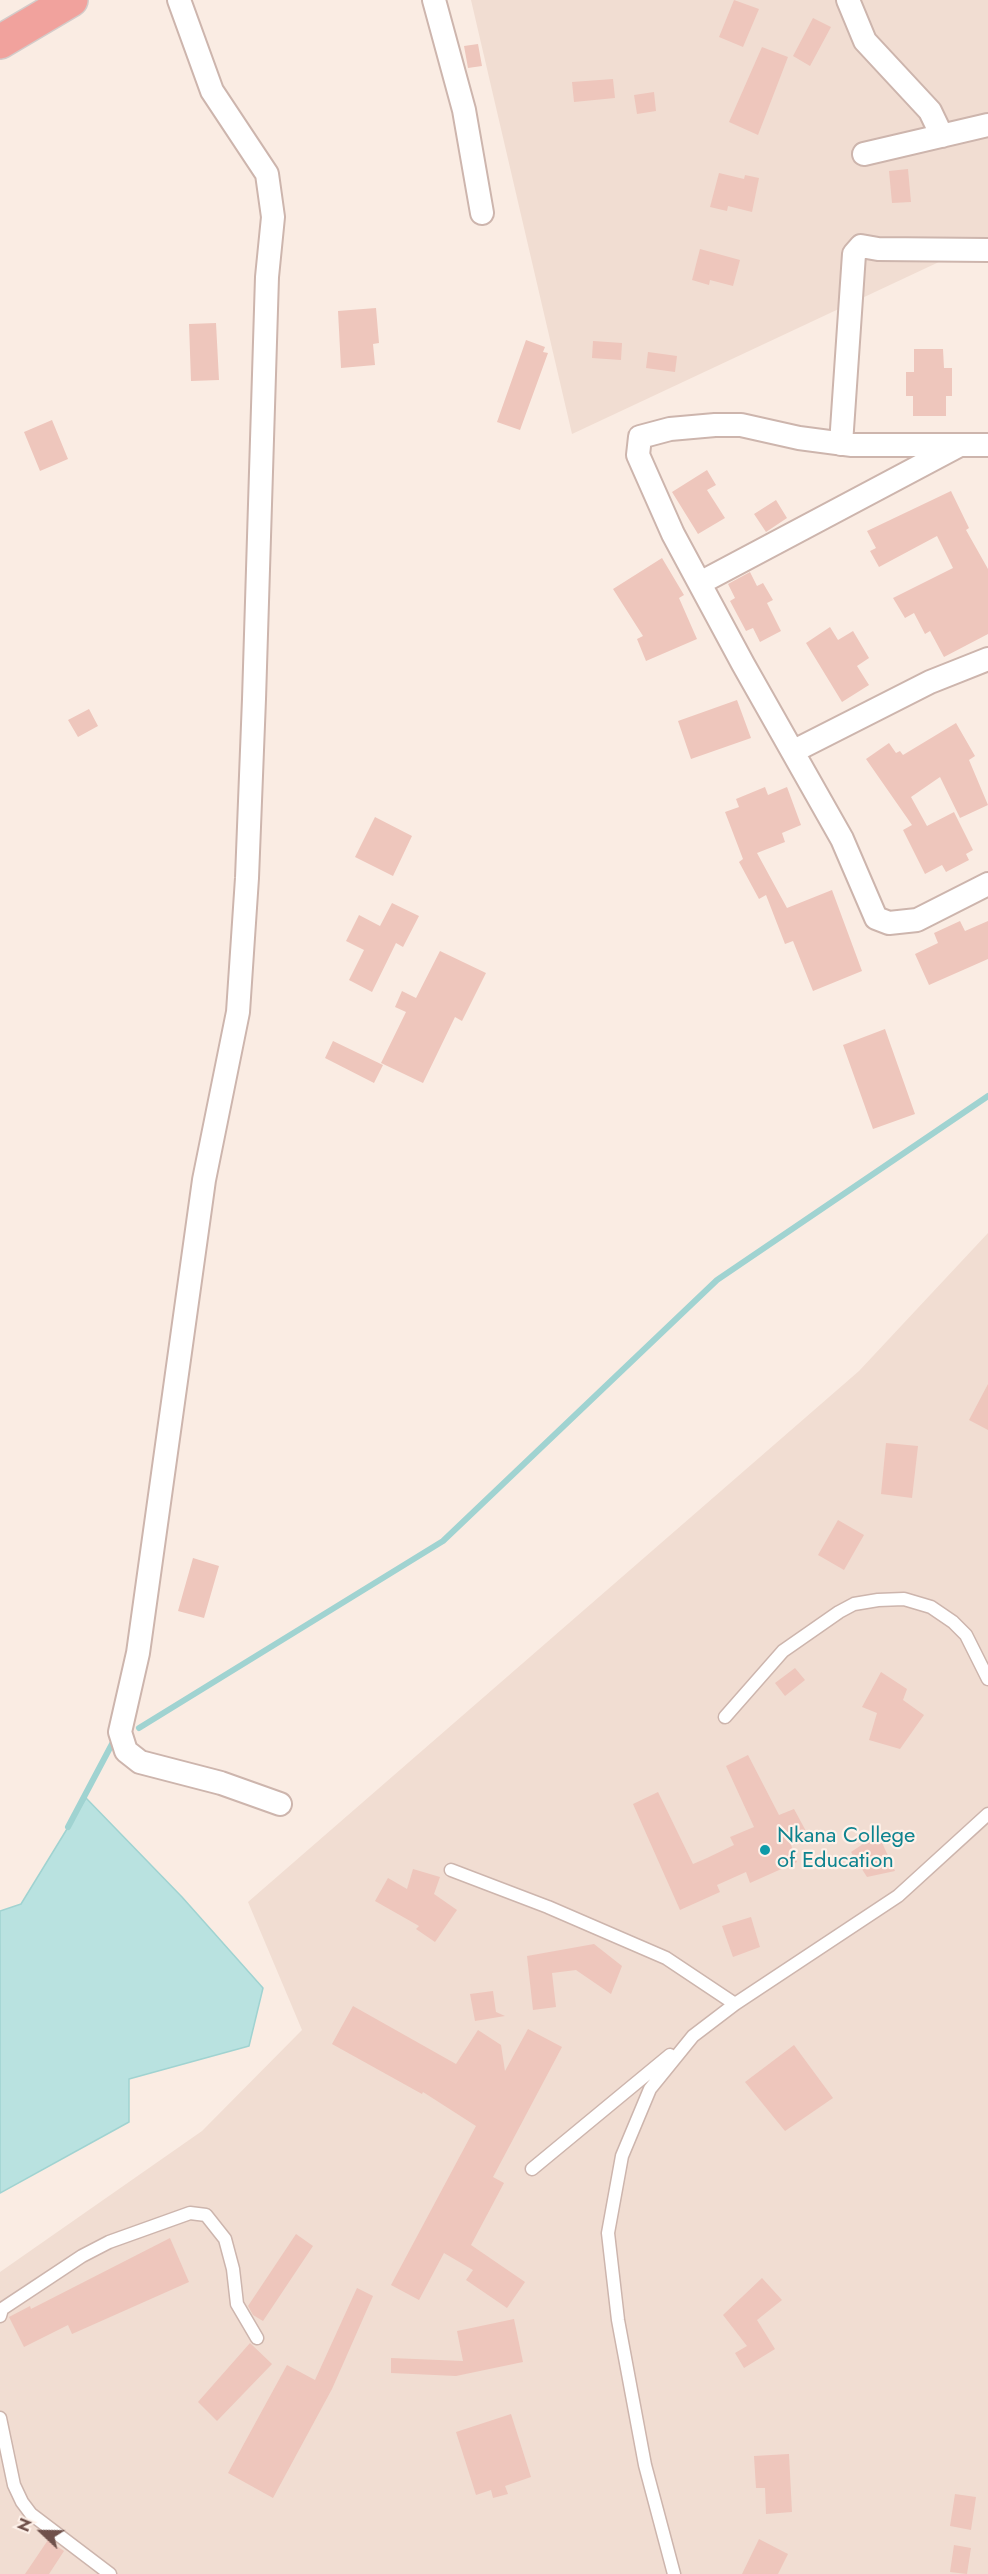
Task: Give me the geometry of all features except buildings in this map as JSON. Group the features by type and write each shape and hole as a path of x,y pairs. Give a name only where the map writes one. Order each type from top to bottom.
{"highway":[{"path":"0,42 71,0"}],"street":[{"path":"179,0 212,91 267,174 273,217 267,277 254,711 247,878 238,1012 204,1180 138,1653 120,1732 126,1751 140,1762 221,1783 280,1804"},
{"path":"434,0 464,110 482,213"},
{"path":"848,0 865,40 930,111 942,136"},
{"path":"864,154 988,125"},
{"path":"841,444 854,254 861,246 878,249 988,250"},
{"path":"988,445 841,444 799,438 741,425 670,429 639,437 638,455 673,534 842,839 876,918 889,923 917,920 988,884"},
{"path":"700,584 960,445"},
{"path":"791,749 796,750 930,682 988,658"}],"lane":[{"path":"725,1717 783,1651 839,1612 855,1604 878,1600 904,1599 931,1607 953,1622 966,1635 988,1679"},
{"path":"532,2169 735,2004 898,1896 988,1814"},
{"path":"451,1870 548,1906 666,1958 735,2004"},
{"path":"674,2574 645,2465 618,2320 608,2233 622,2156 650,2089 693,2036"},
{"path":"0,2316 2,2309 82,2256 109,2242 190,2213 206,2215 225,2239 233,2269 237,2304 257,2338"},
{"path":"0,2418 14,2485 26,2508 63,2540 110,2574"}],"shaded area":[{"path":"471,0 988,0 988,239 572,434"},
{"path":"988,1233 988,2574 0,2574 0,2272 202,2131 302,2030 248,1902 859,1371"}],"water":[{"path":"86,1798 182,1897 263,1988 249,2046 129,2079 129,2122 0,2193 0,1911 21,1904"}],"waterway":[{"path":"139,1728 443,1541 717,1280 988,1096"},
{"path":"68,1827 112,1744"}],"place":[{"name":"Nkana College of Education","path":"765,1850"}]}
